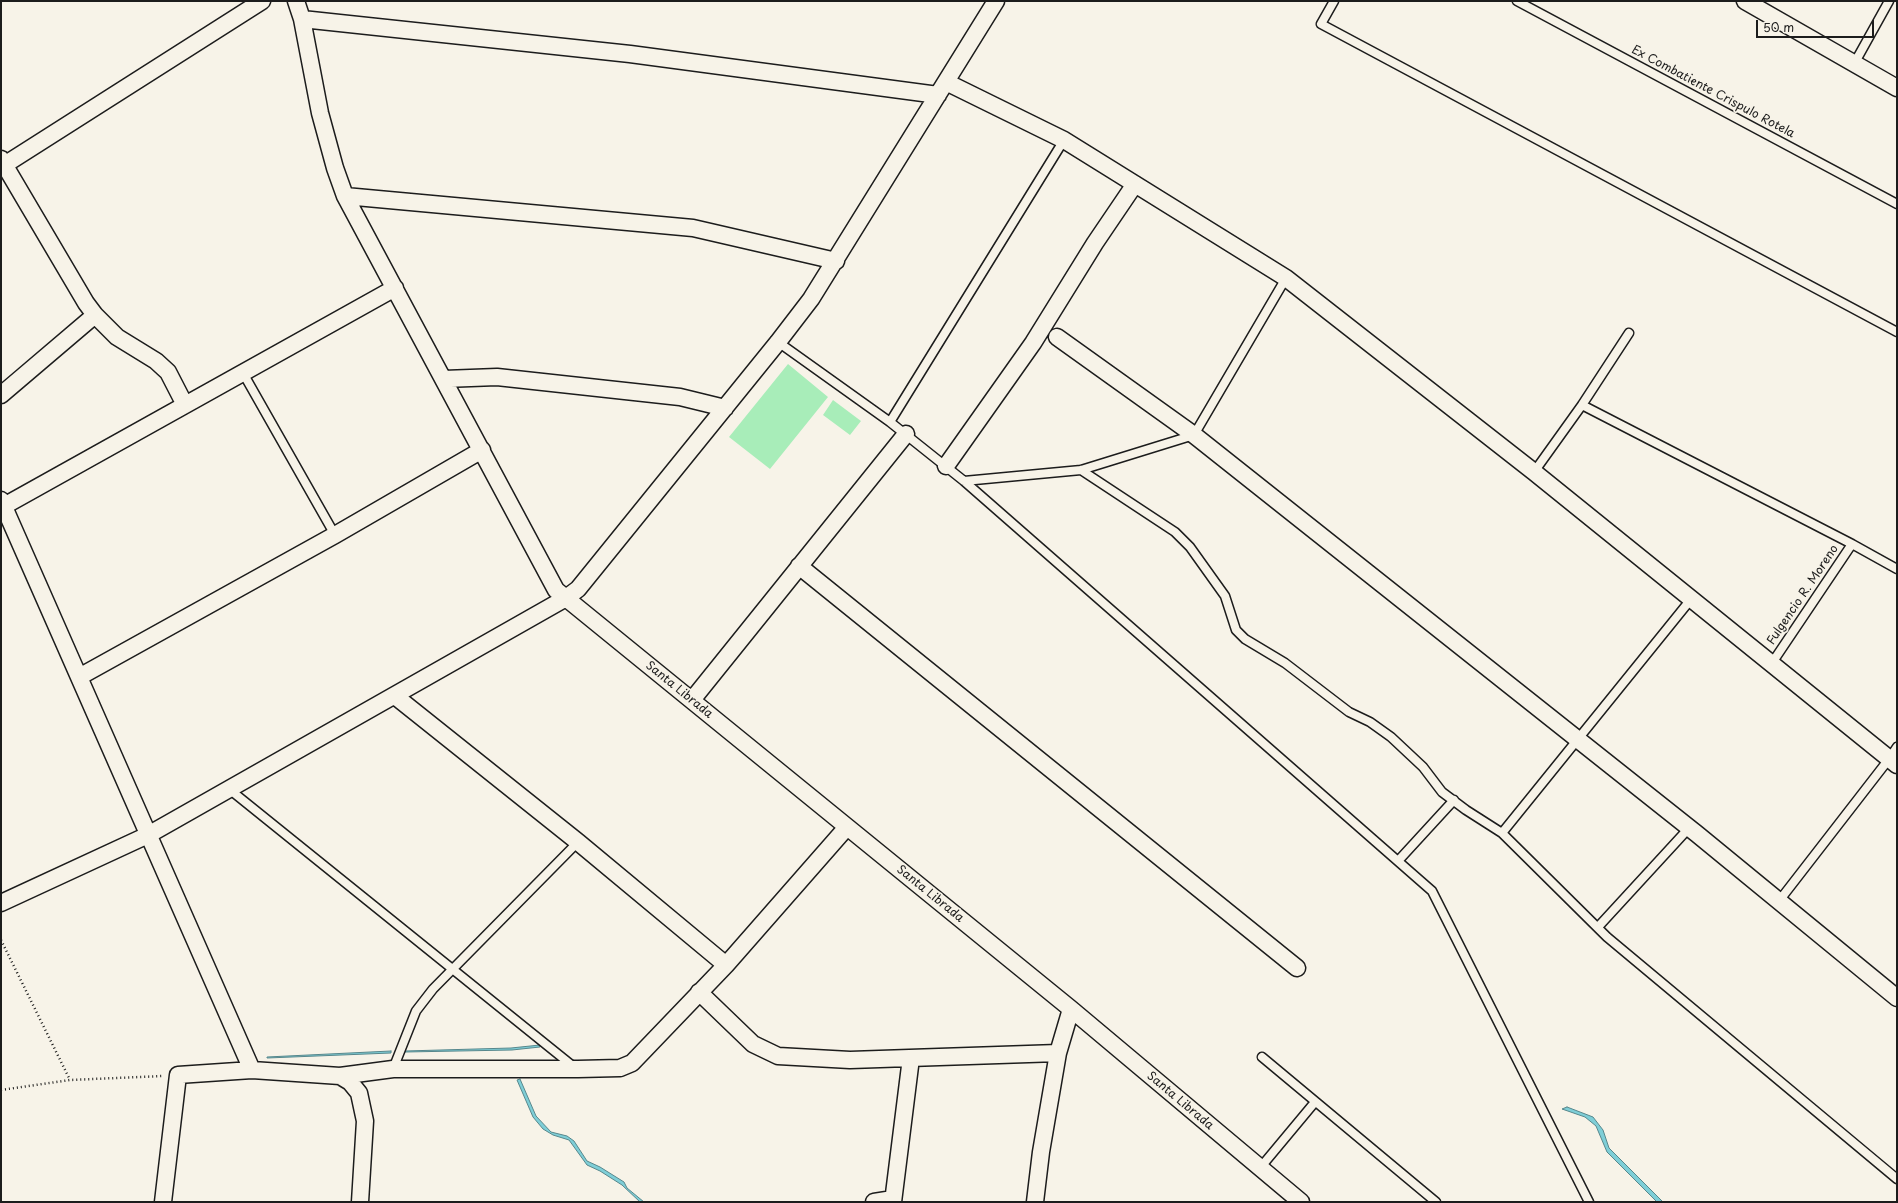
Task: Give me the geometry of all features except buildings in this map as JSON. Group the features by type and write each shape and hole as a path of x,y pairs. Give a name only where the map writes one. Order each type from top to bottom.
{"street":[{"path":"186,405 168,372 156,361 117,337 95,315 70,277 2,164 262,1"},
{"path":"296,1 302,19 320,113 335,168 345,196 561,594"},
{"path":"1,903 148,835 395,696 561,594 578,589 725,408 811,299 996,1"},
{"path":"1744,1 1897,88"},
{"path":"302,19 942,89 1064,140 1286,278 1534,472 1772,664 1894,757"},
{"path":"946,466 1033,343 1095,243 1135,184"},
{"path":"345,196 693,228 836,261"},
{"path":"252,1070 2,503 186,405 395,288"},
{"path":"1,395 95,315"},
{"path":"1057,337 1194,434 1689,828 1897,998"},
{"path":"444,379 496,377 680,397 725,408"},
{"path":"692,700 906,434"},
{"path":"79,677 335,535 482,450"},
{"path":"800,566 1297,968"},
{"name":"Santa Librada","path":"561,594 1072,1009 1301,1202"},
{"path":"395,696 578,842 726,965"},
{"path":"163,1202 178,1076 252,1070 340,1076 393,1070 578,1070 620,1068 632,1063 726,965 847,827"},
{"path":"699,992 753,1044 778,1056 850,1060 1058,1054"},
{"path":"1035,1202 1041,1152 1058,1054 1072,1009"},
{"path":"874,1202 893,1201 911,1058"},
{"path":"340,1076 350,1082 359,1093 365,1121 360,1202"}],"lane":[{"path":"1334,1 1321,24 1897,332"},
{"name":"Ex Combatiente Crispulo Rotela","path":"1517,1 1897,204"},
{"path":"1854,64 1889,1"},
{"path":"890,422 1064,140"},
{"path":"964,481 1082,470 1194,434 1286,278"},
{"path":"1534,472 1582,405 1630,333"},
{"path":"778,342 890,422 964,481 1432,891 1589,1202"},
{"path":"243,373 335,535"},
{"path":"1582,405 1852,544"},
{"path":"1082,470 1175,532 1190,547 1225,596 1236,630 1244,639 1285,663 1349,712 1381,729 1423,767 1442,792 1502,833 1607,937 1897,1179"},
{"name":"Fulgencio R. Moreno","path":"1772,664 1852,544 1897,569"},
{"path":"1502,833 1692,598"},
{"path":"1779,901 1894,757"},
{"path":"229,790 578,1070"},
{"path":"1398,861 1454,800"},
{"path":"1598,927 1689,828"},
{"path":"393,1070 416,1010 433,989 578,842"},
{"path":"1262,1057 1436,1202"},
{"path":"1260,1168 1315,1102"}],"path":[{"path":"1,940 70,1080"},
{"path":"1,1090 70,1080 178,1076"}],"green space":[{"path":"788,364 828,397 770,469 729,437"},
{"path":"833,400 861,421 850,435 823,415"}],"water":[{"path":"540,1045 540,1047 512,1050 405,1052 511,1048"},
{"path":"391,1051 391,1053 267,1058 267,1057"},
{"path":"520,1079 536,1116 551,1132 567,1136 574,1141 587,1161 624,1182 627,1188 644,1202 640,1202 622,1185 600,1171 587,1165 569,1140 553,1135 543,1129 533,1117 517,1080"},
{"path":"1567,1107 1593,1117 1603,1130 1609,1148 1663,1202 1657,1202 1607,1152 1596,1126 1585,1117 1562,1109"}]}
